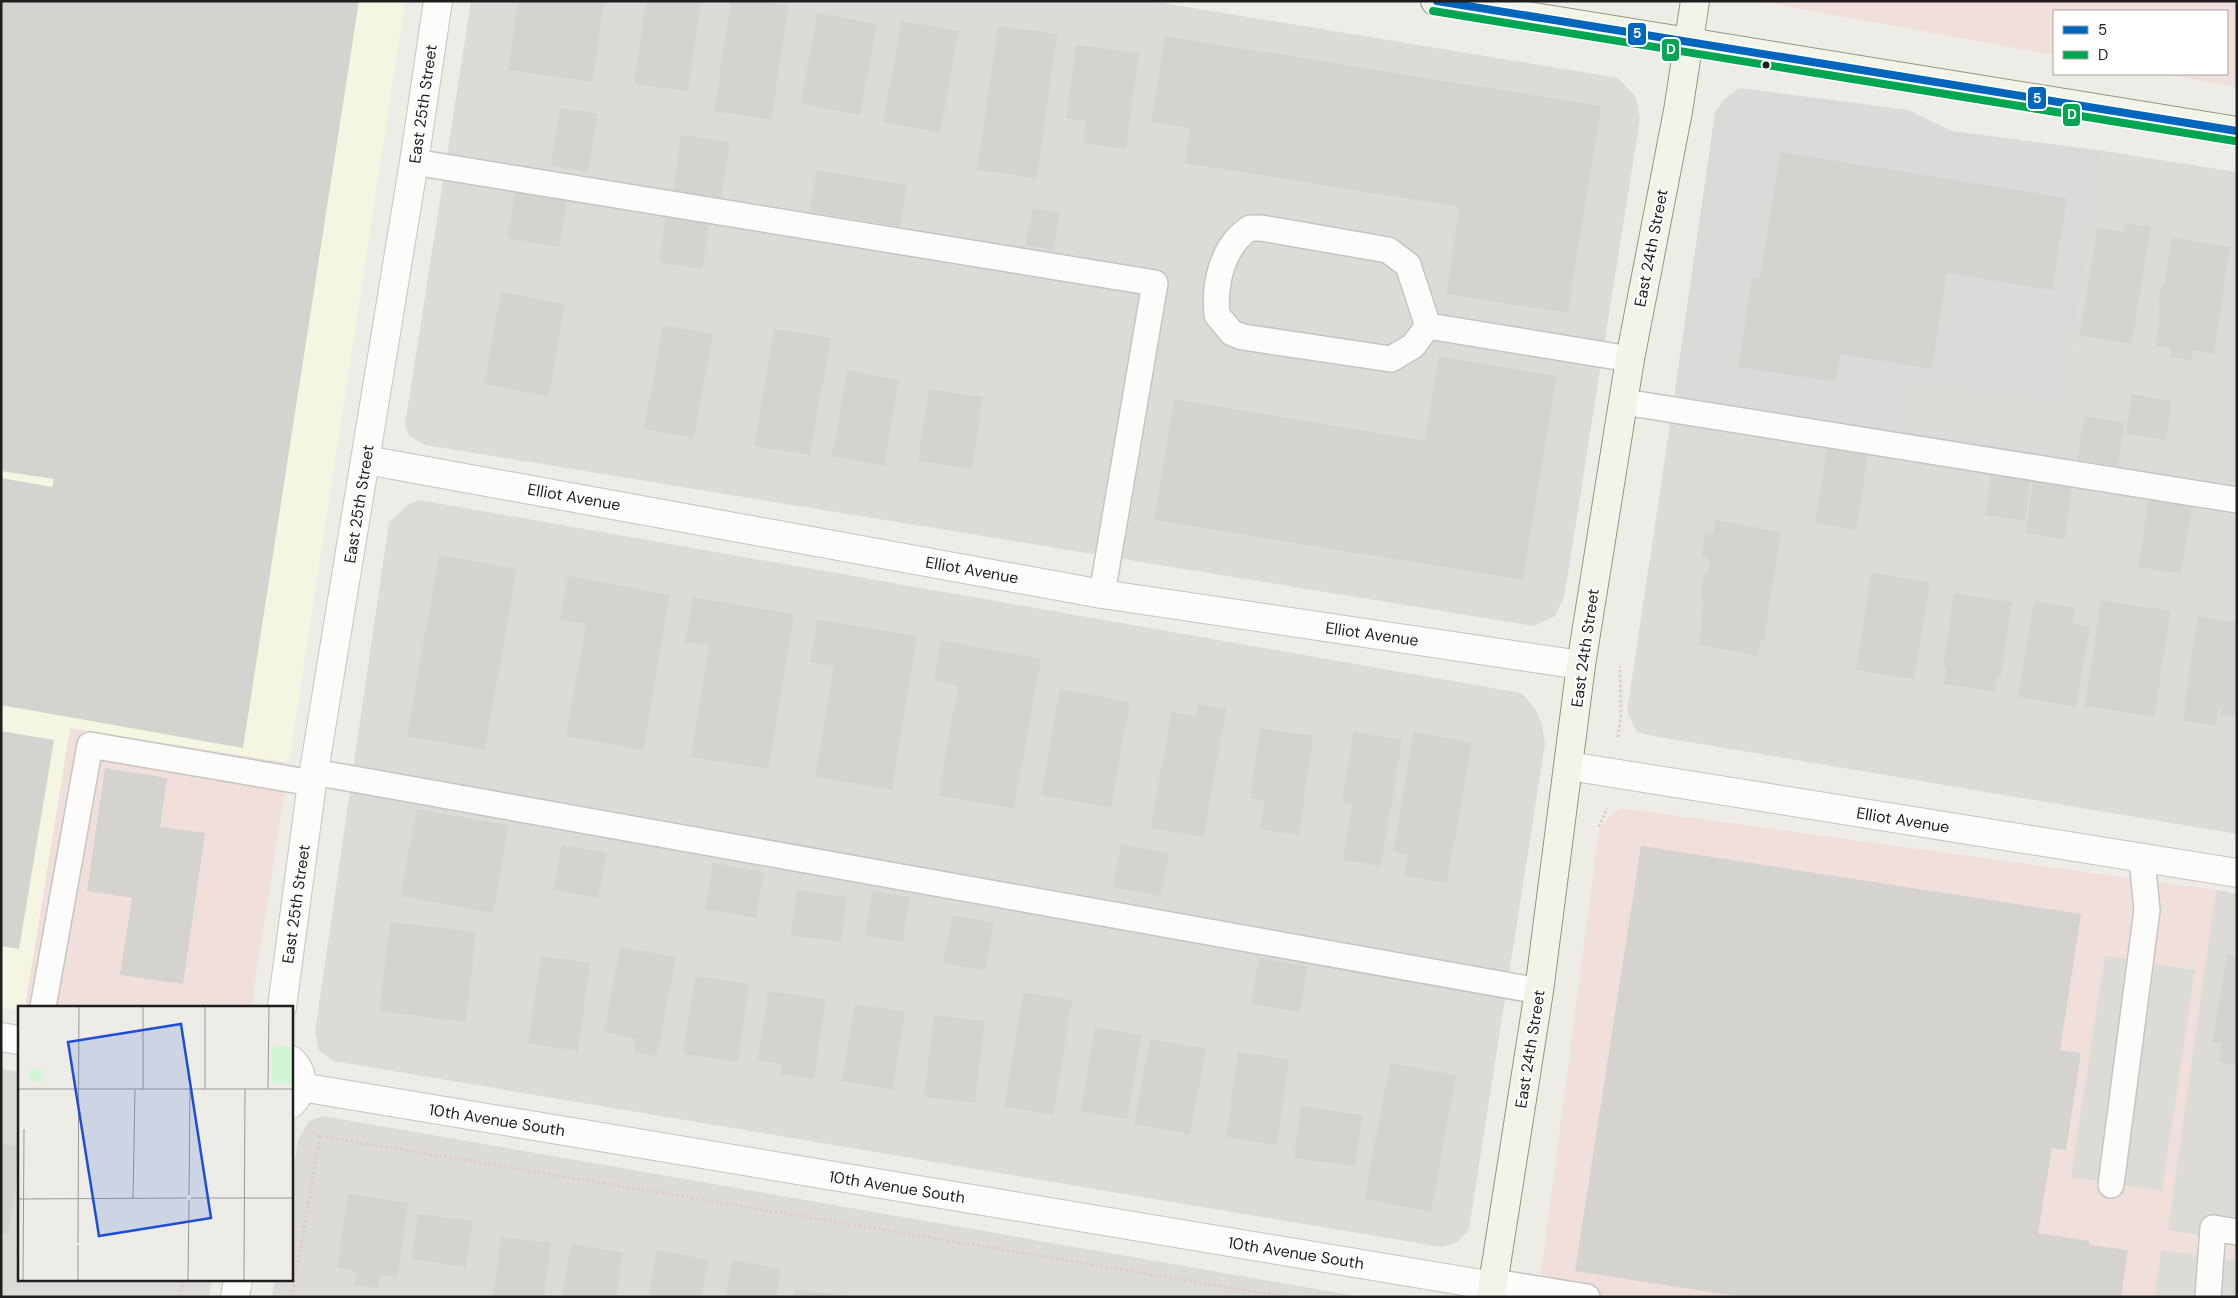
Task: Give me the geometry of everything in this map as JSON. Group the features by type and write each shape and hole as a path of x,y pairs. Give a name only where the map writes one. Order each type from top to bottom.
{"street":[{"name":"East 25th Street","path":"282,1006 313,777 366,460 438,1"},
{"path":"1435,1 2237,131"},
{"name":"East 24th Street","path":"1492,1288 1539,991 1581,666 1630,359 1678,111 1695,1"},
{"name":"Elliot Avenue","path":"366,460 1102,594 1581,666"},
{"name":"Elliot Avenue","path":"1569,766 2237,873"},
{"path":"1,1037 18,1040"},
{"path":"292,1061 299,1068 296,1096"},
{"name":"10th Avenue South","path":"296,1096 1492,1288"},
{"path":"235,1297 238,1280"}],"lane":[{"path":"414,162 1155,283 1102,594"},
{"path":"1250,228 1261,228 1388,250 1408,265 1428,326 1413,346 1391,359 1244,337 1232,333 1217,315 1217,287 1228,252 1235,240 1250,228"},
{"path":"1428,326 1630,359"},
{"path":"1624,402 2237,500"},
{"path":"43,1006 90,745 313,777 1539,991"},
{"path":"2111,1185 2147,910 2142,859"},
{"path":"2208,1297 2225,1230"},
{"path":"1492,1288 1587,1297"}],"path":[{"path":"305,1128 320,1136 1287,1297"},
{"path":"292,1297 320,1136"},
{"path":"180,1297 183,1280"}],"shaded area":[{"path":"1,1 405,1 289,763 70,728 25,1006 18,1006 18,1011 1,1008"},
{"path":"471,1 1151,1 1618,78 1636,97 1640,119 1564,598 1555,616 1534,626 425,445 409,436 405,425"},
{"path":"1758,1 2237,1 2237,87 2169,75 2228,75 2228,10 2053,10 2053,55"},
{"path":"1739,88 1908,110 1951,131 2104,151 2054,466 1672,411 1715,113 1723,100"},
{"path":"2104,151 2237,172 2237,834 1637,732 1627,711 1672,411 2054,466"},
{"path":"1913,378 2076,403 2067,455 1905,429"},
{"path":"419,500 1521,693 1534,707 1542,724 1545,744 1469,1229 1458,1242 1441,1247 333,1061 319,1050 315,1032 389,522 409,504"},
{"path":"70,728 289,763 251,1006 25,1006"},
{"path":"1620,808 2216,890 2168,1230 2237,1242 2237,1297 1538,1297 1599,830 1608,818"},
{"path":"2216,890 2237,894 2237,1242 2167,1230"},
{"path":"2105,956 2195,970 2162,1191 2071,1177"},
{"path":"1,1069 18,1072 18,1280 212,1280 209,1297 1,1297"},
{"path":"323,1116 1362,1297 272,1297 275,1280 292,1280 292,1174 298,1140 309,1121"},
{"path":"2161,1250 2237,1261 2237,1297 2155,1297"}],"building":[{"path":"1,1 359,1 243,748 1,705 1,478 52,487 54,479 1,471"},
{"path":"518,1 604,1 593,82 508,70"},
{"path":"646,1 701,1 688,91 634,84"},
{"path":"731,1 760,1 789,6 771,120 714,111"},
{"path":"817,13 877,24 860,115 801,104"},
{"path":"902,21 959,31 940,133 883,122"},
{"path":"998,26 1057,34 1037,178 977,170"},
{"path":"1165,36 1601,106 1568,313 1446,294 1460,207 1185,163 1190,128 1151,122"},
{"path":"1076,45 1139,53 1126,149 1083,143 1086,121 1066,118"},
{"path":"560,108 598,114 588,172 551,165"},
{"path":"681,135 730,142 721,198 673,191"},
{"path":"1780,152 2067,198 2052,290 1947,273 1932,369 1840,354 1836,382 1738,367 1752,277 1760,278"},
{"path":"817,170 907,185 900,227 810,211"},
{"path":"516,186 568,195 559,247 507,238"},
{"path":"1033,208 1060,213 1053,250 1025,245"},
{"path":"667,212 710,219 702,269 659,262"},
{"path":"2125,223 2151,227 2132,344 2080,336 2097,228 2124,232"},
{"path":"2172,238 2230,247 2214,354 2193,350 2191,360 2170,357 2171,349 2156,345 2160,288 2164,284"},
{"path":"501,292 565,304 549,396 484,384"},
{"path":"663,325 713,334 694,438 644,429"},
{"path":"774,329 831,338 810,455 754,446"},
{"path":"1439,356 1557,376 1523,580 1154,520 1174,399 1425,441"},
{"path":"847,370 899,380 884,466 832,456"},
{"path":"929,389 983,397 972,469 918,461"},
{"path":"2132,394 2172,401 2166,440 2125,434"},
{"path":"2084,416 2125,422 2118,466 2077,459"},
{"path":"1827,448 1868,455 1856,530 1815,523"},
{"path":"1992,472 2031,478 2025,521 1985,515"},
{"path":"2033,479 2072,485 2065,539 2025,533"},
{"path":"2149,497 2193,504 2181,574 2138,567"},
{"path":"1716,520 1781,532 1764,641 1760,641 1758,656 1699,645 1703,600 1700,593 1703,576 1709,571 1709,559 1701,557 1706,532 1713,534"},
{"path":"439,555 517,569 485,750 407,736"},
{"path":"1871,573 1930,582 1914,679 1856,670"},
{"path":"568,576 670,595 643,750 566,736 586,624 560,620"},
{"path":"1954,593 2012,602 2001,676 1998,676 1995,692 1944,684 1946,668 1943,667"},
{"path":"693,597 794,614 769,769 691,757 709,646 685,642"},
{"path":"2101,600 2171,611 2154,717 2085,706"},
{"path":"2034,601 2075,608 2073,624 2090,627 2076,707 2018,697"},
{"path":"2198,616 2237,623 2237,717 2220,715 2221,707 2219,707 2216,726 2183,721"},
{"path":"817,619 917,636 892,790 815,777 834,666 810,662"},
{"path":"941,640 1041,659 1014,809 938,795 958,686 934,681"},
{"path":"1060,689 1130,702 1111,808 1041,795"},
{"path":"1198,704 1226,709 1204,837 1151,828 1171,712 1196,716"},
{"path":"1260,728 1313,736 1299,835 1260,829 1264,800 1250,798"},
{"path":"1,731 54,740 19,949 1,946"},
{"path":"1354,732 1402,740 1381,866 1343,860 1352,804 1342,802"},
{"path":"1414,732 1472,743 1447,883 1404,876 1408,855 1393,852"},
{"path":"105,768 167,778 160,827 205,833 183,984 120,975 132,898 87,891"},
{"path":"416,809 509,825 493,913 401,896"},
{"path":"1121,844 1169,853 1161,896 1113,887"},
{"path":"562,845 607,853 598,898 553,890"},
{"path":"1641,846 2081,914 2060,1050 2081,1053 2066,1150 2052,1148 2038,1233 2089,1241 2089,1245 2128,1250 2121,1297 1742,1297 1575,1271"},
{"path":"713,863 764,872 756,918 705,909"},
{"path":"797,890 847,897 841,942 791,935"},
{"path":"872,891 910,897 903,942 865,936"},
{"path":"952,915 994,923 985,971 943,963"},
{"path":"390,922 476,932 466,1022 379,1011"},
{"path":"620,947 676,957 657,1056 634,1052 636,1039 604,1032"},
{"path":"2227,954 2237,956 2237,1065 2219,1062 2222,1043 2212,1042"},
{"path":"541,956 590,963 578,1051 528,1043"},
{"path":"1259,958 1308,966 1300,1012 1251,1004"},
{"path":"695,976 749,984 738,1062 683,1054"},
{"path":"768,991 826,999 814,1079 781,1074 782,1064 758,1060"},
{"path":"1023,992 1072,1000 1053,1115 1004,1106"},
{"path":"855,1004 905,1012 893,1090 842,1081"},
{"path":"934,1015 985,1021 975,1103 924,1097"},
{"path":"1095,1027 1142,1035 1127,1119 1080,1111"},
{"path":"1150,1039 1206,1049 1190,1134 1134,1124"},
{"path":"1238,1052 1289,1059 1277,1145 1226,1137"},
{"path":"1390,1063 1456,1075 1431,1212 1364,1199"},
{"path":"1301,1106 1363,1115 1355,1166 1294,1158"},
{"path":"1,1144 18,1146 18,1175 8,1234 1,1233"},
{"path":"348,1194 408,1203 398,1277 381,1275 378,1288 354,1285 356,1271 337,1268"},
{"path":"418,1214 473,1221 466,1267 411,1259"},
{"path":"501,1237 551,1243 544,1297 493,1297"},
{"path":"571,1244 623,1253 616,1297 562,1297"},
{"path":"657,1250 709,1260 701,1297 648,1297"},
{"path":"732,1260 781,1269 776,1297 725,1297"},
{"path":"795,1289 849,1296 849,1297 794,1297"}],"transit line":[{"name":"5","path":"1437,1 2237,131"},
{"name":"D","path":"1433,11 2235,141"}]}
